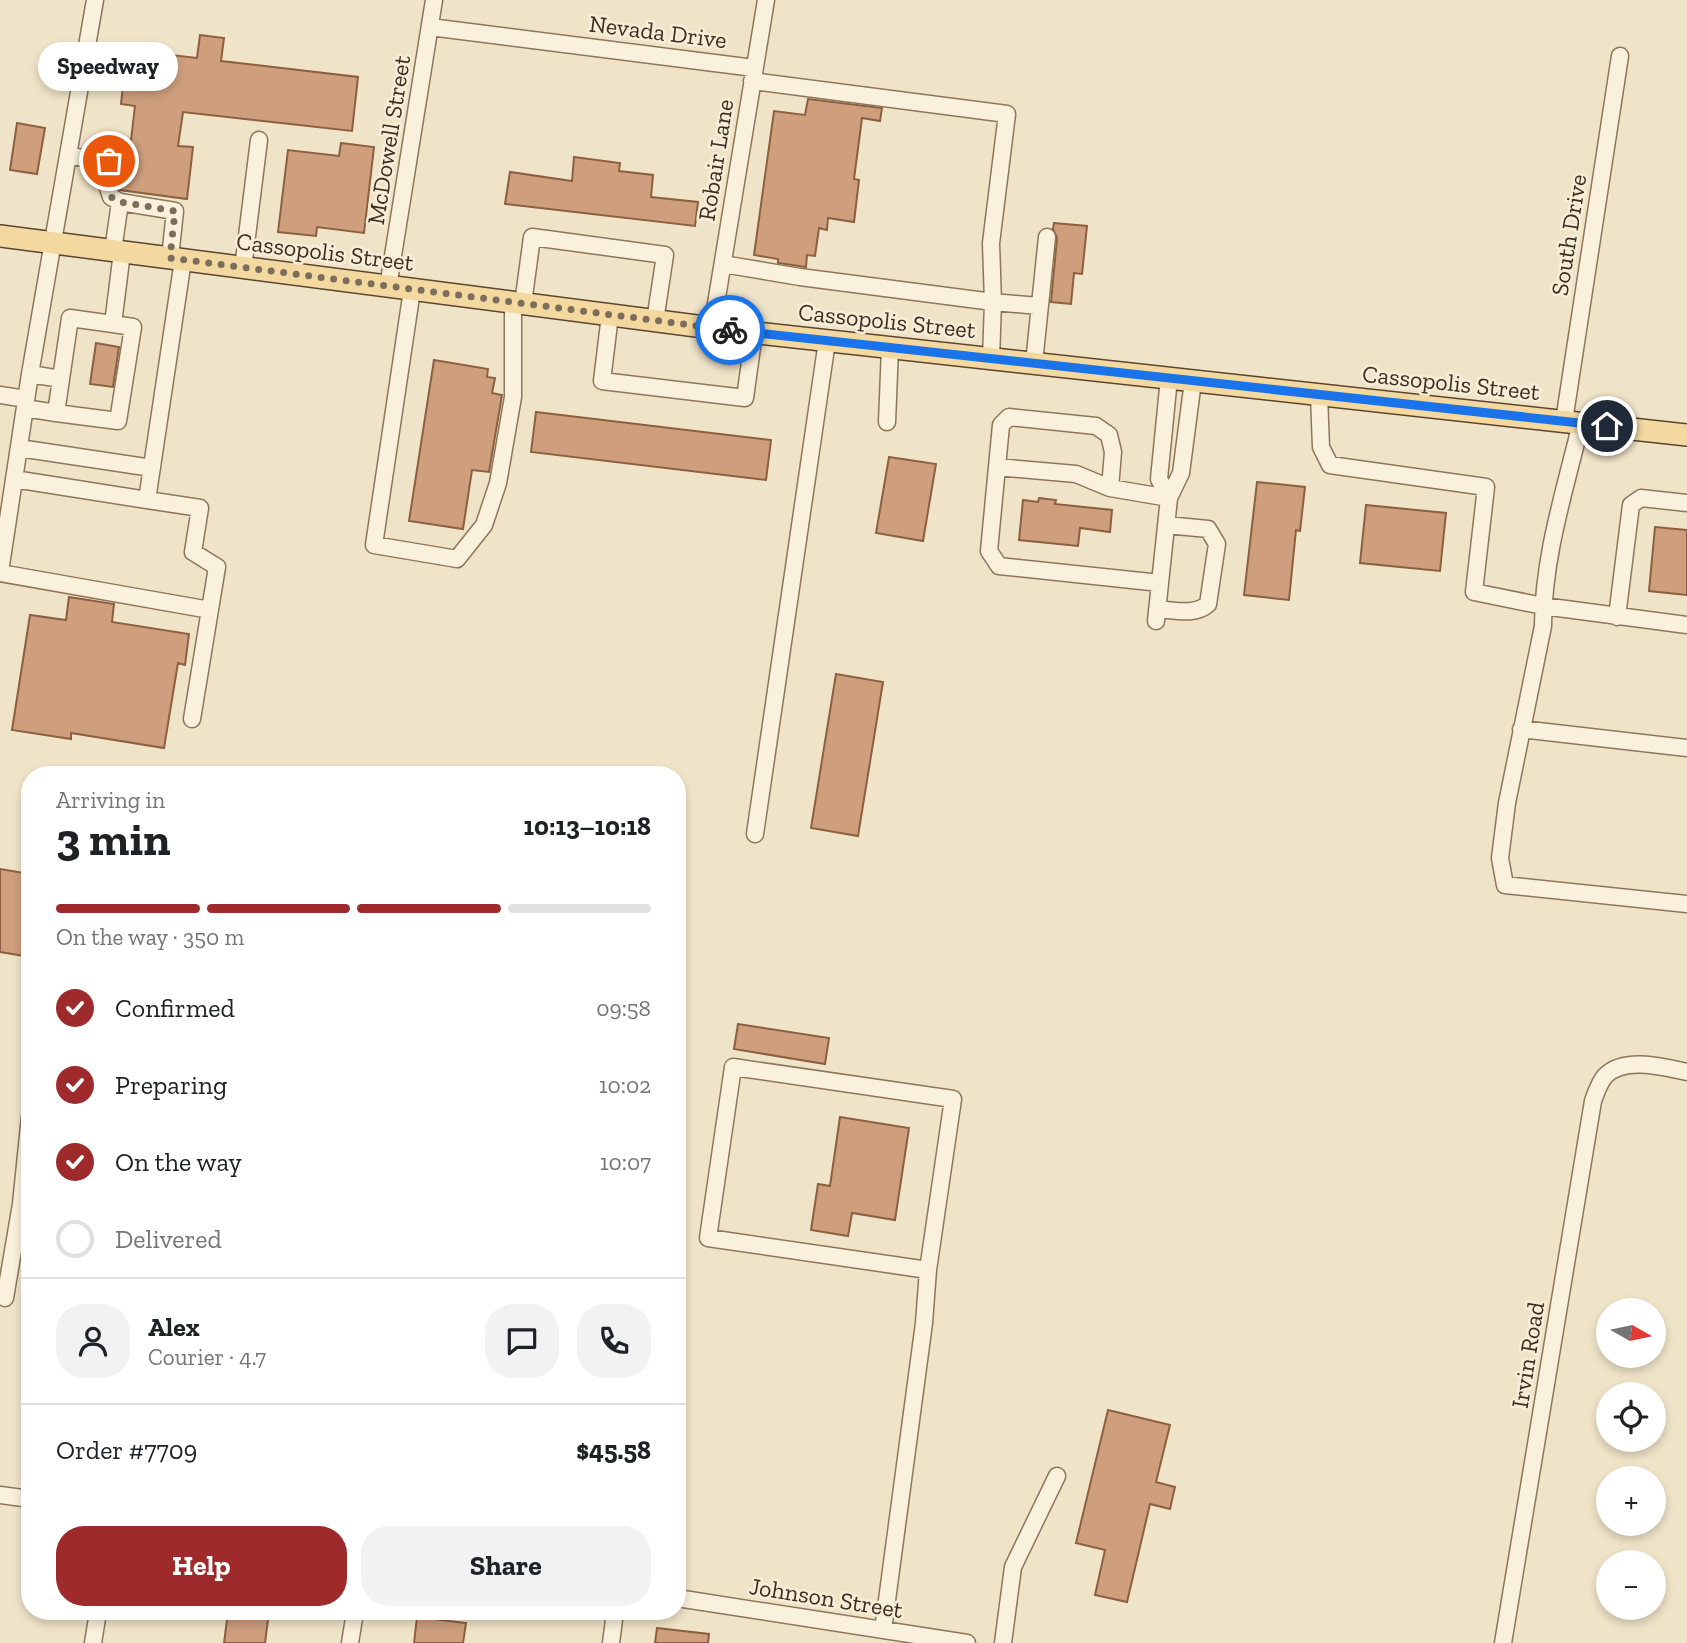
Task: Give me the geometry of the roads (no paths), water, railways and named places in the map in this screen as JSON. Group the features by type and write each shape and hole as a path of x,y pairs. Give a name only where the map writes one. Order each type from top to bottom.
{"main road":[{"name":"Cassopolis Street","path":"0,236 754,333 1687,435"}],"street":[{"path":"95,0 14,479 5,495 0,572 210,610"},
{"name":"McDowell Street","path":"388,287 434,0"},
{"name":"Robair Lane","path":"712,328 766,0"},
{"name":"Nevada Drive","path":"430,27 1007,114 991,243 993,302"},
{"name":"South Drive","path":"1620,55 1572,422 1543,606 1543,626 1507,803 1500,858 1505,885 1687,904"},
{"path":"243,268 258,140"},
{"path":"69,156 109,161 107,185 111,197 120,202 175,211 176,259 147,500"},
{"path":"113,324 120,202"},
{"path":"412,290 374,545 457,559 484,525 498,483 513,397 518,303 532,237 664,255 655,321"},
{"path":"1034,363 1047,237"},
{"path":"723,264 800,277 1039,306"},
{"path":"991,359 993,302"},
{"path":"610,315 602,381 745,398 754,333"},
{"path":"0,395 56,413 118,421 133,327 70,318 56,413"},
{"path":"755,834 827,341"},
{"path":"887,422 890,348"},
{"path":"30,374 61,379"},
{"path":"1169,378 1159,479 1169,498"},
{"path":"1166,525 1208,529 1217,544 1208,604 1202,610 1156,615 1160,583 1166,525 1169,498 1181,473 1192,381"},
{"path":"1319,395 1321,447 1330,466 1486,487 1475,592 1543,606 1687,625"},
{"path":"1110,488 1113,452 1109,435 1096,426 1009,417 1002,425 989,551 999,566 1160,583"},
{"path":"19,448 152,468"},
{"path":"997,467 1076,474 1110,488 1169,498"},
{"path":"14,479 200,508 194,552 217,567 192,719"},
{"path":"1617,617 1631,505 1641,498 1687,503"},
{"path":"1521,730 1687,748"},
{"name":"Irvin Road","path":"1503,1643 1593,1101 1605,1077 1624,1066 1641,1065 1687,1072"},
{"path":"883,1630 925,1323 928,1270 953,1099 733,1067 708,1238 928,1270"},
{"path":"5,1298 21,1204"},
{"path":"1003,1643 1013,1567 1057,1476"},
{"path":"0,1495 21,1498"},
{"name":"Johnson Street","path":"686,1599 967,1643"},
{"path":"93,1643 97,1620"},
{"path":"351,1643 354,1620"},
{"path":"611,1643 614,1620"}],"place":[{"name":"Speedway","path":"109,161"}]}
